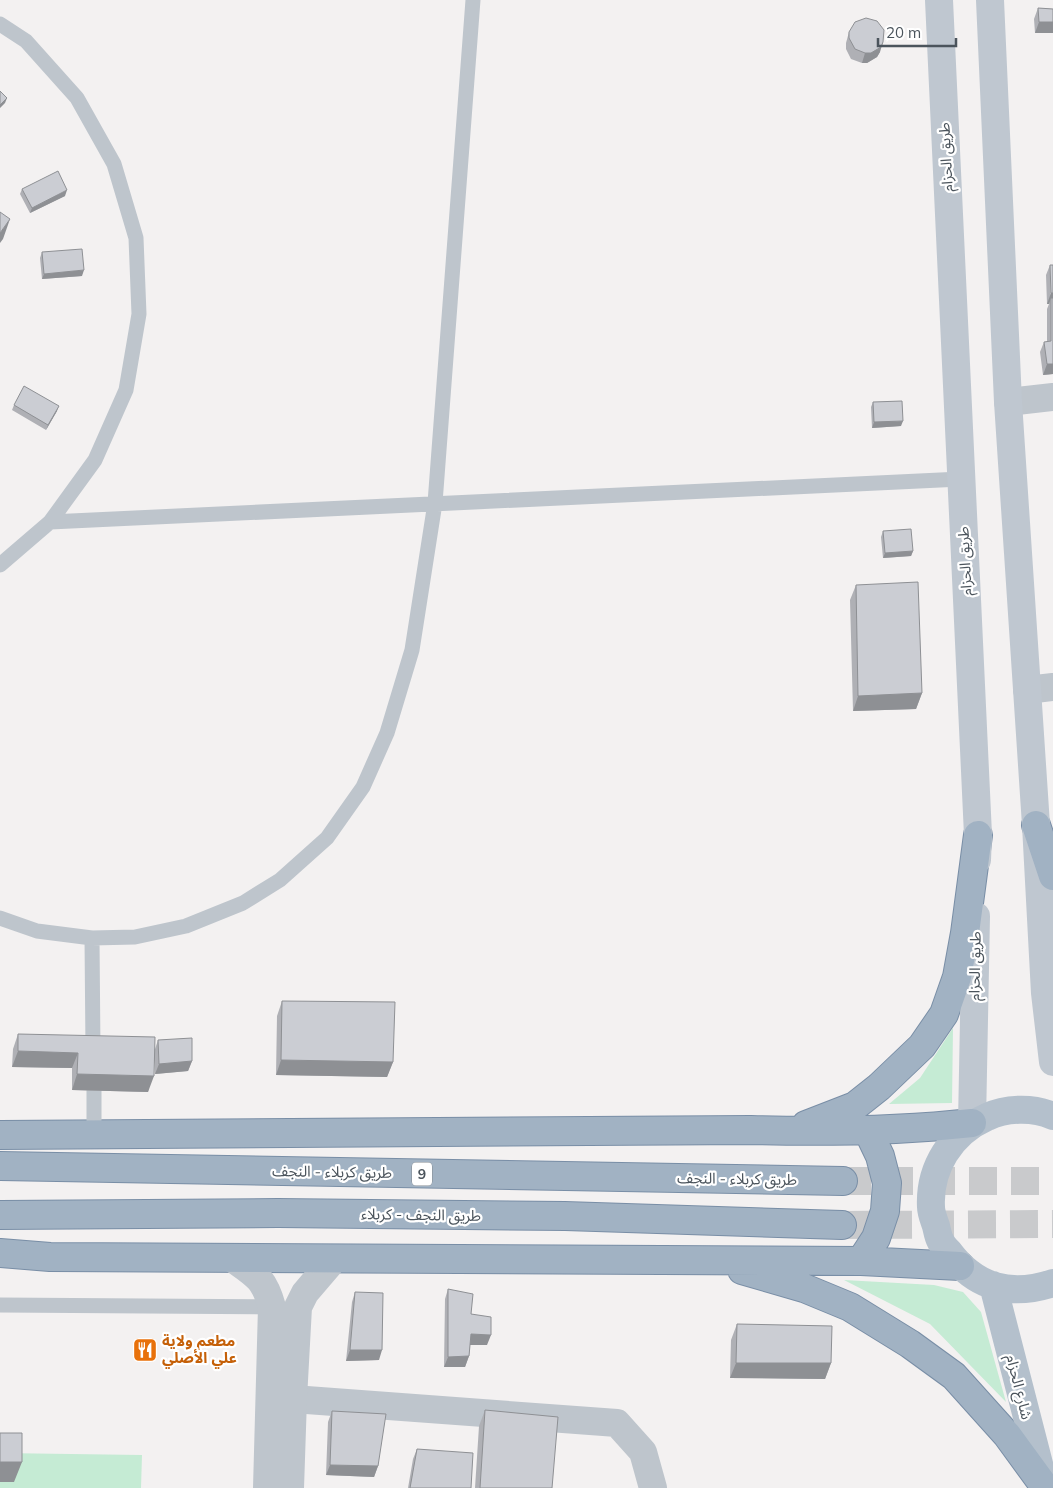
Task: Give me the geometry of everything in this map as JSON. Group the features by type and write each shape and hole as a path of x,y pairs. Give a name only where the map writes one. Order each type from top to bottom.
{"highway":[{"path":"1036,825 1053,876"},
{"path":"790,1131 855,1106 879,1087 922,1046 944,1014 957,977 978,835"},
{"path":"0,1135 751,1130 868,1131 972,1123"},
{"path":"861,1261 876,1238 885,1211 886,1183 880,1156 868,1131"},
{"name":"طريق کربلاء - النجف","path":"0,1166 843,1181"},
{"name":"طريق النجف - کربلاء","path":"0,1215 278,1213 515,1216 842,1225"},
{"path":"0,1253 50,1257 861,1261 960,1266"},
{"path":"710,1261 813,1291 850,1307 910,1344 954,1376 1008,1435 1045,1487"}],"main road":[{"name":"طريق الحزام","path":"939,0 978,835 972,1123"},
{"path":"990,0 1008,402 1040,689 1036,825 1045,993 1053,1062"},
{"path":"1053,1116 1024,1110 997,1112 972,1123 948,1146 934,1176 931,1208 940,1240 960,1266 975,1278 993,1286 1015,1290 1038,1288 1053,1283"},
{"name":"شارع الحزام","path":"993,1286 1045,1487"}],"street":[{"path":"1008,402 1053,397"},
{"path":"232,1258 255,1274 285,1307 281,1399 267,1488"},
{"path":"285,1307 305,1293 334,1259"},
{"path":"281,1399 290,1488"},
{"path":"281,1399 617,1423 643,1452 653,1488"}],"lane":[{"path":"0,918 37,931 92,938 135,937 186,926 243,903 280,880 327,838 363,787 387,733 412,650 435,503 473,0"},
{"path":"0,24 26,41 77,98 114,164 136,238 139,314 126,390 95,460 50,522 0,564"},
{"path":"50,522 961,479"},
{"path":"92,938 93,1052"},
{"path":"94,1090 94,1134"},
{"path":"0,1304 285,1307"}],"green space":[{"path":"953,1028 952,1103 889,1104 920,1078"},
{"path":"844,1280 934,1285 963,1292 981,1312 1006,1402 930,1324"},
{"path":"0,1453 142,1455 141,1488 0,1488"}],"building":[{"path":"1038,8 1053,9 1053,22 1039,22"},
{"path":"866,18 877,21 884,30 881,47 871,53 855,49 849,38 849,32 855,22"},
{"path":"0,91 7,98 0,105"},
{"path":"58,171 67,190 32,208 22,189"},
{"path":"0,212 10,219 0,233"},
{"path":"82,249 84,270 44,274 42,252"},
{"path":"1050,265 1053,265 1053,293 1051,293"},
{"path":"1051,298 1053,298 1053,364 1047,364 1044,342 1051,341"},
{"path":"24,386 59,406 48,425 14,405"},
{"path":"902,401 903,421 874,422 873,402"},
{"path":"911,529 913,551 885,553 883,531"},
{"path":"918,582 922,693 858,696 856,585"},
{"path":"282,1001 395,1002 393,1062 281,1060"},
{"path":"18,1034 155,1037 154,1076 77,1074 78,1053 18,1051"},
{"path":"192,1038 192,1061 159,1064 158,1040"},
{"path":"448,1289 473,1294 471,1314 491,1317 491,1335 471,1334 469,1356 448,1357"},
{"path":"355,1292 383,1293 382,1350 350,1350"},
{"path":"737,1324 832,1326 831,1363 736,1363"},
{"path":"485,1410 558,1417 552,1488 480,1488"},
{"path":"332,1411 386,1414 378,1466 330,1465"},
{"path":"0,1433 22,1433 22,1462 0,1462"},
{"path":"417,1449 473,1453 471,1488 410,1488"}],"tunnel":[{"path":"843,1181 1053,1181"},
{"path":"842,1225 1053,1224"}],"place":[{"name":"مطعم ولاية علي الأصلي","path":"145,1350"}]}
